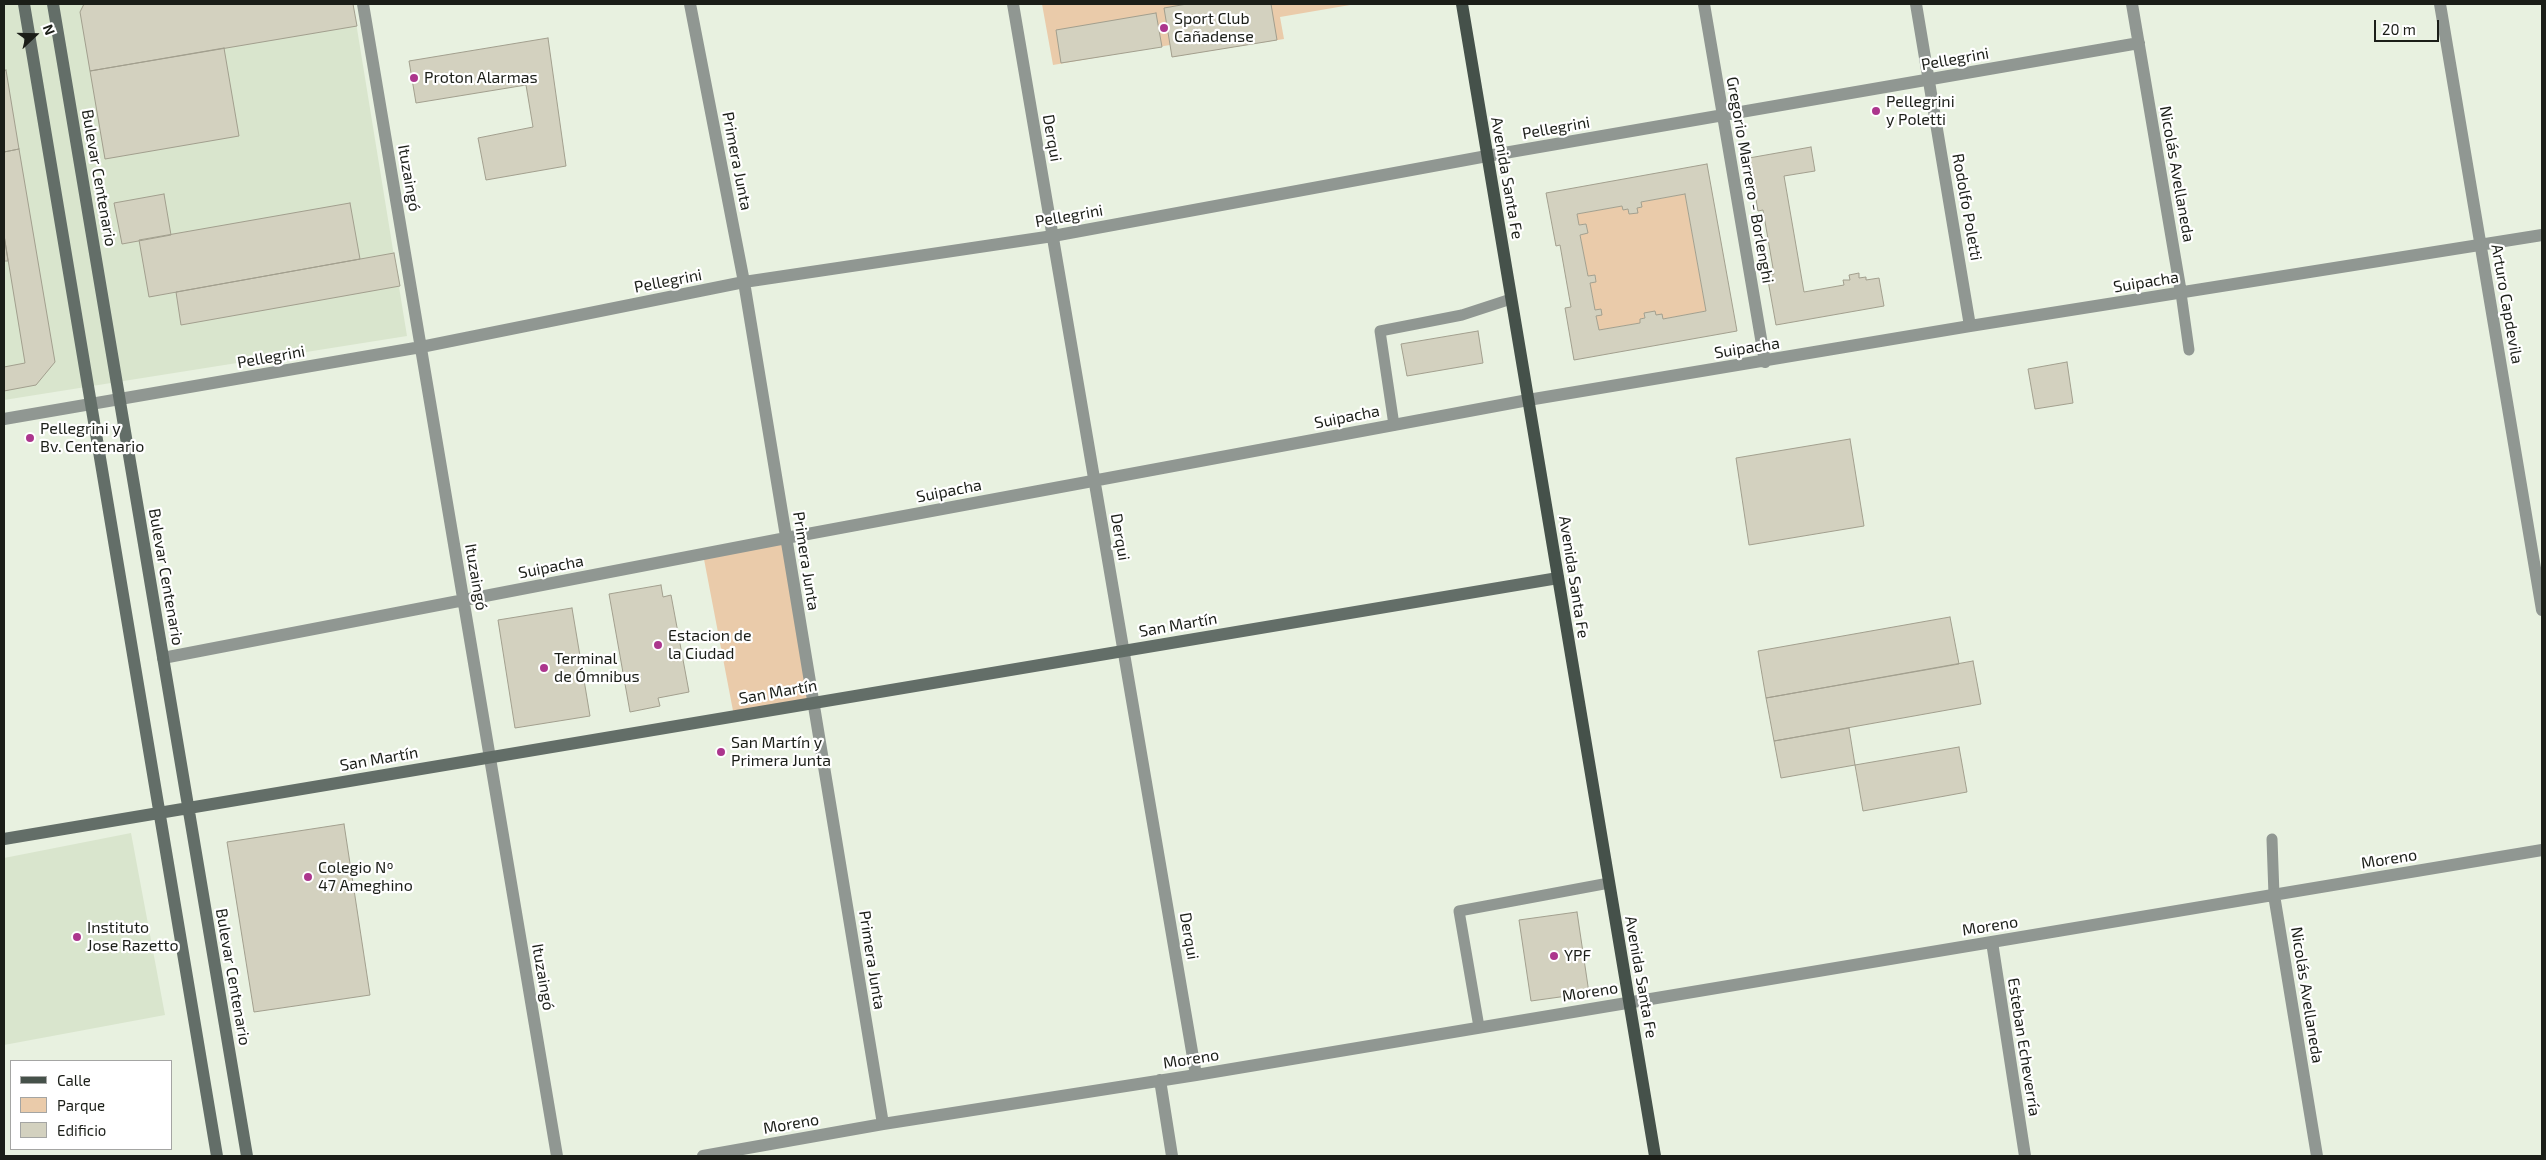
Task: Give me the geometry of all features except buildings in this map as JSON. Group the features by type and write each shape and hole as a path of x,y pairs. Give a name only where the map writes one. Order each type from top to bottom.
{"main road":[{"path":"24,4 217,1156"},
{"name":"Bulevar Centenario","path":"53,4 247,1156"},
{"name":"Avenida Santa Fe","path":"1462,4 1655,1156"},
{"name":"San Martín","path":"4,839 1558,578"}],"street":[{"name":"Ituzaingó","path":"363,4 557,1156"},
{"name":"Primera Junta","path":"690,4 744,282 883,1124"},
{"name":"Derqui","path":"1013,4 1196,1075"},
{"name":"Gregorio Marrero - Borlenghi","path":"1704,4 1764,362"},
{"name":"Rodolfo Poletti","path":"1916,4 1970,326"},
{"name":"Nicolás Avellaneda","path":"2132,4 2181,293"},
{"name":"Arturo Capdevila","path":"2440,4 2542,610"},
{"name":"Pellegrini","path":"4,419 421,347 744,282 1053,236 1487,156 2139,43"},
{"name":"Suipacha","path":"163,658 786,538 1528,400 1970,326 2542,235"},
{"name":"Moreno","path":"703,1156 883,1124 1196,1075 2542,850"},
{"name":"Nicolás Avellaneda","path":"2274,895 2316,1156"},
{"name":"Esteban Echeverría","path":"1992,942 2025,1156"},
{"path":"1160,1080 1172,1156"}],"lane":[{"name":"Nicolás Avellaneda","path":"2181,293 2189,350"},
{"path":"1394,425 1380,331 1462,315 1511,299"},
{"name":"Nicolás Avellaneda","path":"2272,839 2274,895"},
{"path":"1479,1027 1459,911 1609,883"}],"shaded area":[{"path":"4,4 353,4 407,336 4,400"},
{"name":"Instituto Jose Razetto","path":"131,833 165,1015 4,1045 4,858"}],"green space":[{"name":"Sport Club Cañadense","path":"1042,4 1356,4 1280,17 1284,39 1172,57 1170,45 1053,65"},
{"path":"1685,194 1706,311 1663,319 1644,313 1645,318 1640,319 1640,323 1599,330 1596,316 1601,309 1595,310 1590,283 1596,282 1595,275 1588,276 1580,235 1588,233 1586,224 1579,225 1577,214 1622,206 1623,210 1628,209 1629,214 1637,213 1637,208 1642,207 1641,202"},
{"path":"786,538 813,703 734,716 703,554"}],"place":[{"name":"Sport Club Cañadense","path":"1164,28"},
{"name":"Proton Alarmas","path":"414,78"},
{"name":"Pellegrini y Poletti","path":"1876,111"},
{"name":"Pellegrini y Bv. Centenario","path":"30,438"},
{"name":"Estacion de la Ciudad","path":"658,645"},
{"name":"Terminal de Ómnibus","path":"544,668"},
{"name":"San Martín y Primera Junta","path":"721,752"},
{"name":"Colegio Nº 47 Ameghino","path":"308,877"},
{"name":"Instituto Jose Razetto","path":"77,937"},
{"name":"YPF","path":"1554,956"}]}
